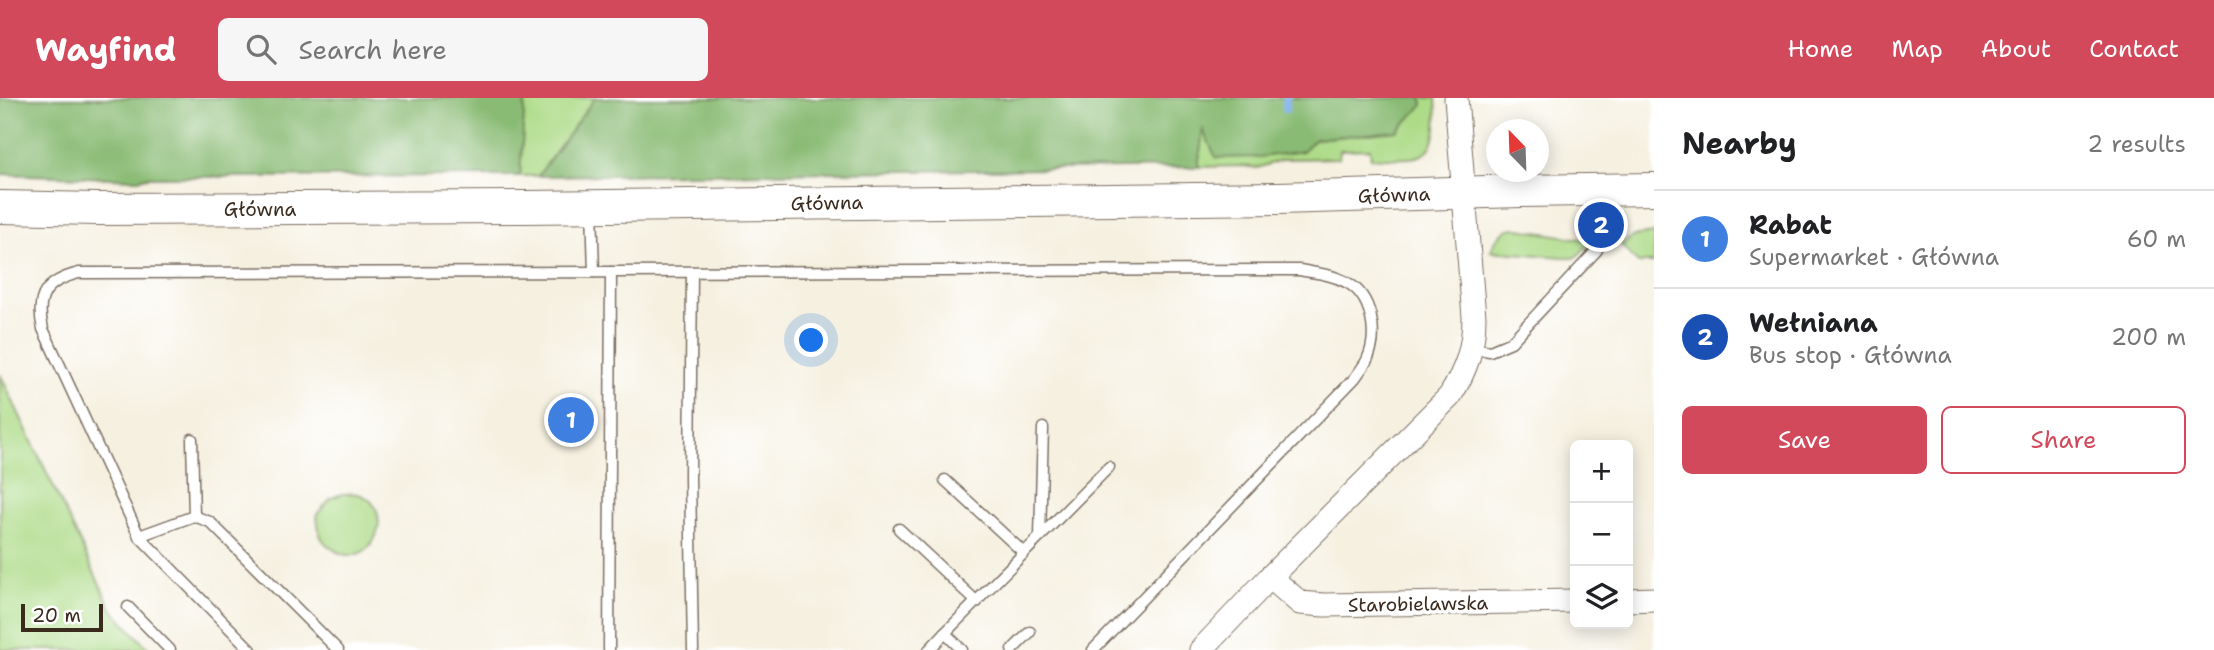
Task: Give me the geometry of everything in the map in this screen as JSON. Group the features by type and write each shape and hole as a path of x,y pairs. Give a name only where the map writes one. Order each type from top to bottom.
{"street":[{"path":"1202,650 1270,577 1450,396 1464,374 1471,348 1474,317 1456,98"},
{"name":"Główna","path":"0,207 97,209 592,206 1278,198 1654,190"},
{"name":"Starobielawska","path":"1270,577 1300,603 1312,604 1570,601"},
{"path":"1633,600 1654,599"}],"lane":[{"path":"592,206 594,272"},
{"path":"1471,348 1490,351 1511,342 1597,250"},
{"path":"251,650 139,536 43,329 41,299 52,284 64,276 79,273 1299,270 1348,282 1361,294 1372,320 1373,336 1368,358 1355,378 1093,650"},
{"path":"609,650 611,272"},
{"path":"692,272 690,477 693,650"},
{"path":"1040,537 1043,428"},
{"path":"192,439 194,516"},
{"path":"929,650 1109,467"},
{"path":"945,480 1023,552"},
{"path":"139,536 194,516 210,522 338,650"},
{"path":"899,529 976,602"},
{"path":"128,607 170,650"},
{"path":"1012,650 1030,632"},
{"path":"945,633 962,650"}],"green space":[{"path":"0,98 525,98 520,176 139,179 0,174"},
{"path":"525,98 595,98 538,176 520,176"},
{"path":"595,98 1422,98 1423,105 1397,131 1315,139 1303,151 1261,157 1216,158 1203,130 1198,167 538,176"},
{"path":"1422,98 1436,98 1436,123 1429,148 1416,157 1371,158 1370,149 1340,150 1339,158 1284,159 1257,168 1198,167 1203,129 1315,139 1397,131 1423,105"},
{"path":"1513,228 1592,239 1592,242 1575,258 1491,251 1499,236"},
{"path":"1654,233 1654,263 1638,263 1621,245 1634,236"},
{"path":"0,374 109,604 150,650 0,650"},
{"path":"342,494 358,494 370,501 377,511 379,523 376,535 361,553 349,555 336,551 320,536 317,514 331,498"}],"waterway":[{"path":"1286,98 1286,109"}],"place":[{"name":"Wełniana","path":"1601,225"},
{"name":"Rabat","path":"571,420"}]}
